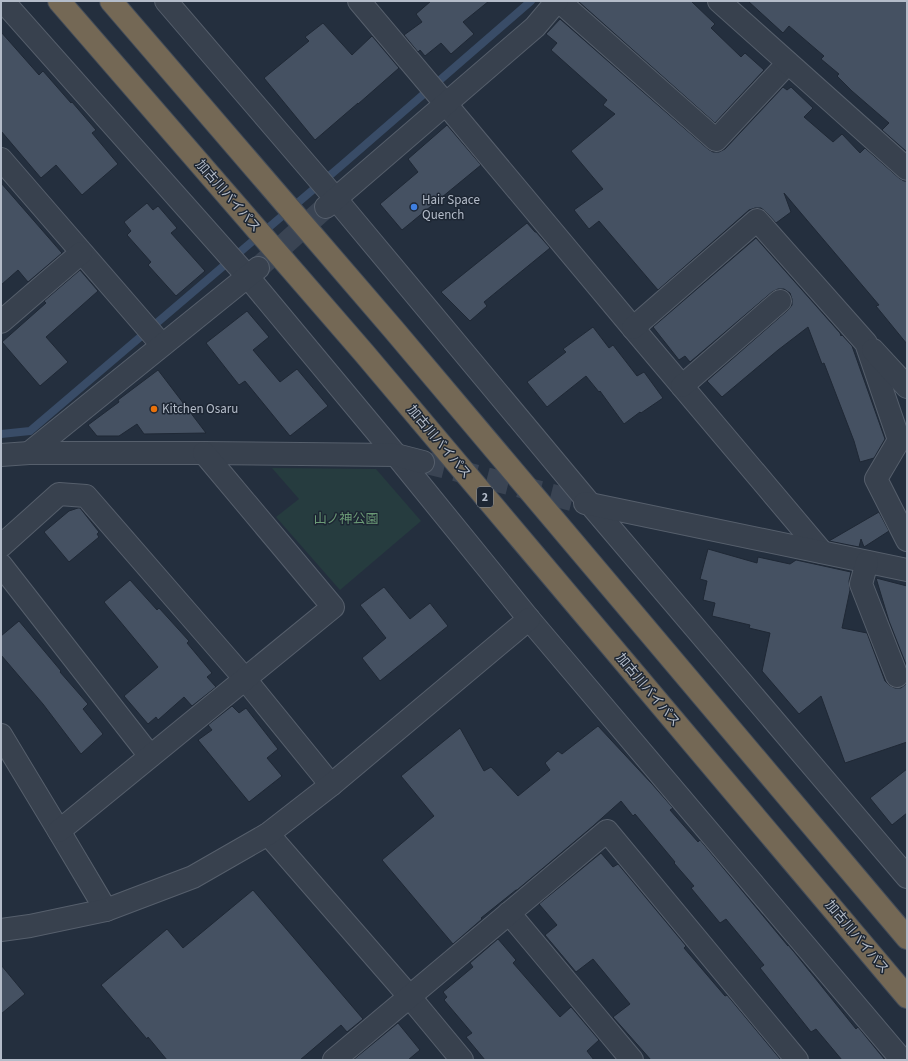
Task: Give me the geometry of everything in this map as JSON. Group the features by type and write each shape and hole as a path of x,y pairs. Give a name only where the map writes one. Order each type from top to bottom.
{"highway":[{"name":"加古川バイパス","path":"60,1 364,353 907,997"},
{"path":"111,1 394,330 907,938"}],"street":[{"path":"3,1 254,272 396,456 529,619 902,1060"},
{"path":"166,1 330,202 581,502 904,866"},
{"path":"359,1 822,552"},
{"path":"535,1 535,27"},
{"path":"330,202 535,27 558,1 716,140 788,63"},
{"path":"719,1 907,169"},
{"path":"4,168 162,345"},
{"path":"633,328 757,220 907,387"},
{"path":"1,322 81,253"},
{"path":"29,453 254,272"},
{"path":"682,386 780,301"},
{"path":"866,343 903,436 876,479 907,540"},
{"path":"59,831 333,607 204,453"},
{"path":"2,454 204,453 396,456 423,462"},
{"path":"1,546 59,494 86,496 245,678 331,785"},
{"path":"581,502 907,570"},
{"path":"867,562 861,584 896,676"},
{"path":"1,565 150,756"},
{"path":"1,930 30,926 106,910 193,877 268,834 331,785 529,619"},
{"path":"1,735 106,910"},
{"path":"334,1060 607,831 797,1060"},
{"path":"268,834 409,996 462,1060"},
{"path":"509,913 632,1060"}],"green space":[{"name":"山ノ神公園","path":"272,468 376,469 421,521 340,590 276,517 299,499"}],"building":[{"path":"431,1 489,1 463,22 474,34 451,54 441,43 425,56 420,50 418,52 404,35 422,22 416,14"},
{"path":"578,1 691,1 715,24 711,28 741,57 745,53 764,70 715,123"},
{"path":"748,1 907,1 907,152 882,130 889,123 837,76 839,74 821,59 824,56 789,26 783,33"},
{"path":"560,19 713,152 719,152 725,149 783,87 787,90 791,87 813,108 804,117 833,142 842,134 860,153 865,148 899,178 907,181 907,344 876,306 879,305 784,193 791,212 776,223 761,208 749,210 658,290 599,221 589,229 574,210 603,189 571,151 615,114 603,105 607,100 551,50 557,43 546,34"},
{"path":"323,23 352,55 372,36 399,68 315,140 264,78 309,41 305,37"},
{"path":"1,32 39,75 43,71 71,103 72,102 96,130 92,133 118,164 82,195 56,165 41,178 1,131"},
{"path":"447,125 481,165 402,230 380,204 418,172 408,159"},
{"path":"1,183 62,253 28,282 18,270 1,285"},
{"path":"147,203 153,210 158,206 177,228 171,233 205,271 176,296 148,265 151,262 127,235 131,231 124,222"},
{"path":"527,223 550,248 484,302 487,306 470,321 441,292"},
{"path":"756,238 840,333 841,336 842,335 852,346 885,439 874,458 860,462 854,441 824,363 822,364 808,327 722,397 707,381 788,310 792,305 792,299 790,293 784,289 778,289 772,292 690,362 685,356 679,360 653,327"},
{"path":"80,270 98,291 46,337 68,362 40,386 2,342 46,303 44,301"},
{"path":"247,311 269,337 253,350 280,382 297,369 328,406 290,436 245,381 239,385 206,343"},
{"path":"593,327 609,348 613,345 637,376 644,372 663,398 624,424 600,391 599,392 586,376 547,407 527,382 566,352 563,349"},
{"path":"158,370 206,433 144,434 137,424 119,436 97,436 88,425"},
{"path":"80,508 99,532 97,534 99,537 69,562 44,532 69,511"},
{"path":"879,512 889,531 864,547 861,539 859,547 829,541"},
{"path":"708,549 757,563 758,557 790,564 796,560 851,572 849,581 850,590 842,628 867,633 885,681 889,685 895,688 901,688 907,683 907,742 845,763 821,696 799,714 762,671 770,633 749,628 750,625 712,616 715,603 703,600 707,581 700,579"},
{"path":"876,578 907,586 907,667 889,621"},
{"path":"130,580 157,610 159,608 189,641 187,643 212,673 207,677 216,687 192,706 184,697 158,720 156,717 148,724 124,696 158,667 104,602"},
{"path":"384,587 410,619 430,603 448,626 380,681 362,658 386,638 360,605"},
{"path":"19,621 88,704 83,709 103,734 81,754 43,704 1,655 1,636"},
{"path":"232,706 239,713 246,708 278,749 267,758 282,776 249,802 198,740 212,730 208,725"},
{"path":"598,726 673,808 670,810 698,842 700,840 856,1029 858,1027 885,1060 842,1060 816,1029 811,1032 760,968 764,965 726,919 720,923 691,888 694,886 674,863 675,862 635,814 633,816 621,801 517,890 481,918 482,919 453,944 382,860 434,816 401,776 460,728 484,771 491,767 518,796 550,770 545,763 558,751 562,754"},
{"path":"907,769 907,813 892,825 870,798"},
{"path":"601,853 613,867 618,864 686,946 684,948 725,996 727,995 781,1060 651,1060 613,1017 630,1004 593,959 576,972 545,935 557,925 539,904"},
{"path":"253,890 363,1019 347,1032 341,1025 300,1060 167,1060 101,985 167,929 183,948"},
{"path":"498,939 516,960 513,963 560,1017 571,1007 599,1040 587,1051 594,1060 485,1060 466,1037 472,1033 444,1000 447,997 443,992 473,967 470,963"},
{"path":"1,965 25,994 1,1014"},
{"path":"398,1023 420,1050 408,1060 353,1060"}],"waterway":[{"path":"1,434 30,431 342,165 531,1"}],"tunnel":[{"path":"259,267 326,207"},
{"path":"423,462 572,500"}],"place":[{"name":"Hair Space Quench","path":"414,207"},
{"name":"Kitchen Osaru","path":"154,409"}]}
